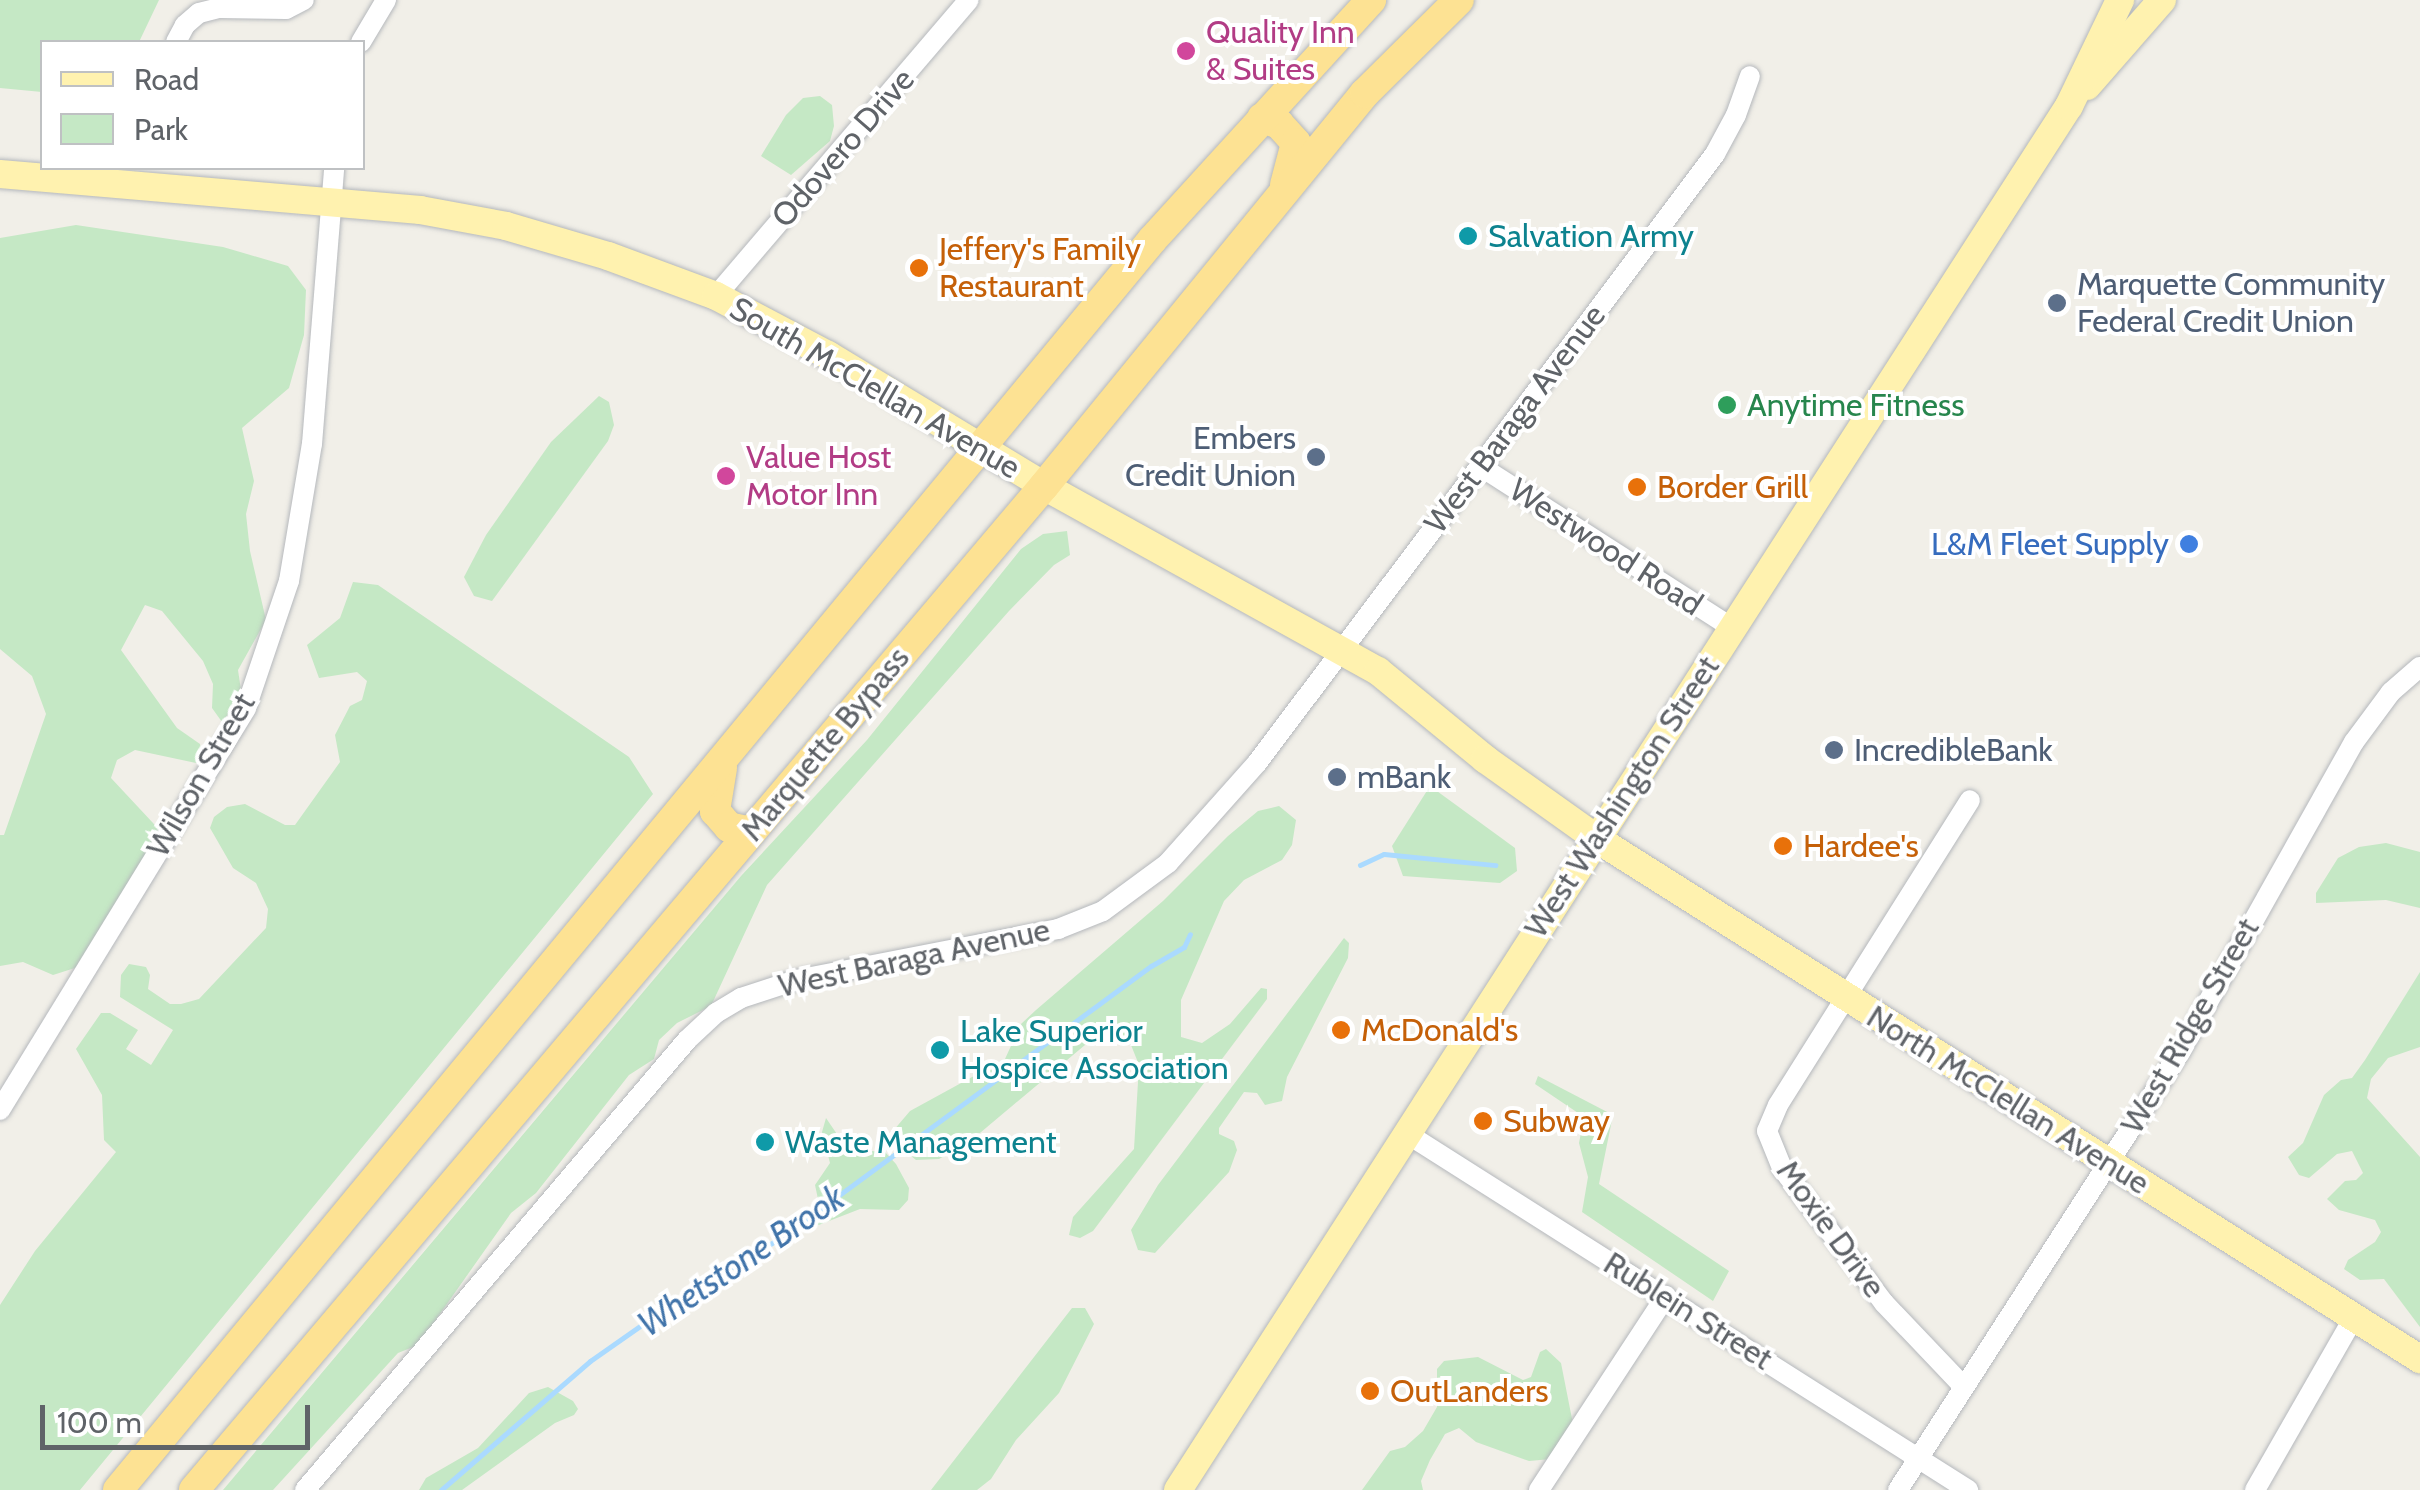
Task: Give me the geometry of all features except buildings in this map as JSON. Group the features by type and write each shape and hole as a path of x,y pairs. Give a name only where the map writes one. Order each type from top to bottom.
{"highway":[{"name":"Marquette Bypass","path":"118,1490 1152,240 1371,0"},
{"name":"Marquette Bypass","path":"194,1490 1044,486 1365,93 1459,0"},
{"path":"1262,118 1280,124 1296,143 1295,158 1280,197"},
{"path":"724,760 715,811 729,826 750,832"}],"main road":[{"name":"West Washington Street","path":"1178,1490 2069,106 2120,0"},
{"name":"West Washington Street","path":"2069,106 2162,0"},
{"name":"South McClellan Avenue","path":"0,174 332,200 506,226 608,256 716,296 828,354 1044,486 1378,671 1485,759 1597,839"},
{"name":"North McClellan Avenue","path":"1597,839 2420,1359"}],"street":[{"path":"177,40 184,25 199,13 218,8 286,9 304,0"},
{"path":"361,40 386,0"},
{"name":"Odovero Drive","path":"716,296 969,0"},
{"name":"West Baraga Avenue","path":"305,1490 687,1040 716,1013 741,998 796,980 1034,937 1103,911 1168,863 1201,829 1342,650 1715,154 1736,116 1750,76"},
{"name":"Wilson Street","path":"0,1110 8,1081 246,708 289,580 312,444 334,170"},
{"name":"Westwood Road","path":"1480,466 1731,627"},
{"name":"West Ridge Street","path":"1898,1490 2180,1052 2354,742 2391,692 2420,667"},
{"name":"Moxie Drive","path":"1964,1387 1884,1303 1782,1168 1767,1132 1778,1105 1970,800"},
{"name":"Rublein Street","path":"1406,1133 1968,1490"},
{"path":"1540,1490 1666,1296"},
{"path":"2255,1490 2354,1317"}],"green space":[{"path":"0,0 159,0 140,40 40,40 40,92 0,88"},
{"path":"820,96 832,105 834,126 830,141 791,175 761,156 786,115 803,98"},
{"path":"76,225 223,247 288,266 306,290 304,335 289,388 242,428 254,481 246,514 250,551 266,620 238,670 242,697 222,722 212,708 213,684 203,661 162,611 145,605 121,650 177,728 200,744 202,755 196,763 135,750 117,760 111,778 167,838 78,967 53,975 23,962 0,966 0,835 4,835 46,714 32,676 0,649 0,238"},
{"path":"599,396 609,402 614,425 608,441 492,601 474,596 464,577 486,535 551,442"},
{"path":"1067,531 1070,555 1054,565 1009,611 767,885 711,1006 677,1023 659,1040 654,1059 629,1075 536,1193 511,1213 418,1345 398,1353 273,1490 223,1490 741,876 867,740 1021,549 1043,534"},
{"path":"353,582 378,585 629,757 653,794 80,1490 0,1490 0,1305 35,1251 116,1152 104,1140 102,1095 76,1049 101,1013 110,1013 138,1030 126,1049 151,1065 173,1030 120,997 121,975 129,964 146,967 150,975 148,989 170,1004 181,1004 199,999 266,928 268,909 256,883 233,868 210,828 214,817 227,807 245,804 285,825 295,825 340,762 335,735 350,706 362,700 367,681 357,672 319,678 307,645 340,618"},
{"path":"1430,786 1515,848 1517,871 1500,883 1403,876 1392,846"},
{"path":"1279,806 1296,820 1292,845 1282,860 1244,880 1224,901 1181,1000 1181,1037 1202,1043 1230,1024 1261,988 1267,989 1267,999 1093,1231 1080,1238 1069,1235 1073,1217 1134,1149 1139,1065 1131,1045 1121,1038 1085,1045 968,1143 939,1159 916,1160 894,1142 893,1131 910,1111 1005,1059 1021,1024 1036,1010 1163,901 1228,836 1258,811"},
{"path":"2386,843 2420,852 2420,908 2386,900 2316,903 2316,893 2338,858 2359,847"},
{"path":"1344,938 1349,943 1348,958 1287,1077 1282,1101 1265,1105 1257,1093 1244,1092 1219,1128 1219,1134 1234,1141 1237,1150 1229,1172 1155,1253 1138,1250 1131,1230 1158,1185"},
{"path":"2420,972 2420,1047 2388,1058 2371,1079 2367,1098 2420,1157 2420,1327 2384,1279 2360,1280 2344,1269 2348,1260 2375,1242 2381,1232 2375,1220 2339,1210 2327,1199 2345,1181 2356,1180 2363,1173 2352,1151 2337,1154 2309,1178 2299,1175 2288,1157 2303,1143 2324,1095 2341,1080 2352,1078"},
{"path":"1538,1076 1613,1115 1599,1184 1729,1271 1713,1301 1582,1212 1588,1177 1579,1143 1584,1117 1535,1084"},
{"path":"826,1118 843,1143 856,1150 885,1152 896,1164 909,1188 908,1200 899,1210 860,1209 811,1228 818,1199 815,1185 830,1163 822,1132"},
{"path":"1072,1308 1085,1308 1094,1324 1059,1393 1016,1440 991,1479 977,1490 931,1490"},
{"path":"1546,1349 1561,1363 1573,1424 1551,1459 1529,1461 1476,1442 1459,1428 1445,1434 1421,1481 1423,1490 1362,1490 1390,1451 1405,1447 1423,1431 1437,1407 1437,1369 1444,1361 1478,1357 1523,1380 1531,1377 1540,1352"},
{"path":"548,1387 573,1401 578,1409 574,1415 555,1423 462,1490 419,1490 426,1478 478,1448 529,1393"}],"waterway":[{"name":"Whetstone Brook","path":"1360,865 1384,854 1495,865"},
{"name":"Whetstone Brook","path":"441,1490 590,1361 680,1298 782,1237 1151,966 1184,947 1190,934"}],"place":[{"name":"Quality Inn & Suites","path":"1186,51"},
{"name":"Salvation Army","path":"1468,236"},
{"name":"Jeffery's Family Restaurant","path":"919,268"},
{"name":"Marquette Community Federal Credit Union","path":"2057,303"},
{"name":"Anytime Fitness","path":"1727,405"},
{"name":"Embers Credit Union","path":"1316,457"},
{"name":"Value Host Motor Inn","path":"726,476"},
{"name":"Border Grill","path":"1637,487"},
{"name":"L&M Fleet Supply","path":"2189,544"},
{"name":"IncredibleBank","path":"1834,750"},
{"name":"mBank","path":"1337,777"},
{"name":"Hardee's","path":"1783,846"},
{"name":"McDonald's","path":"1341,1030"},
{"name":"Lake Superior Hospice Association","path":"940,1050"},
{"name":"Subway","path":"1483,1121"},
{"name":"Waste Management","path":"765,1142"},
{"name":"OutLanders","path":"1370,1391"}]}
